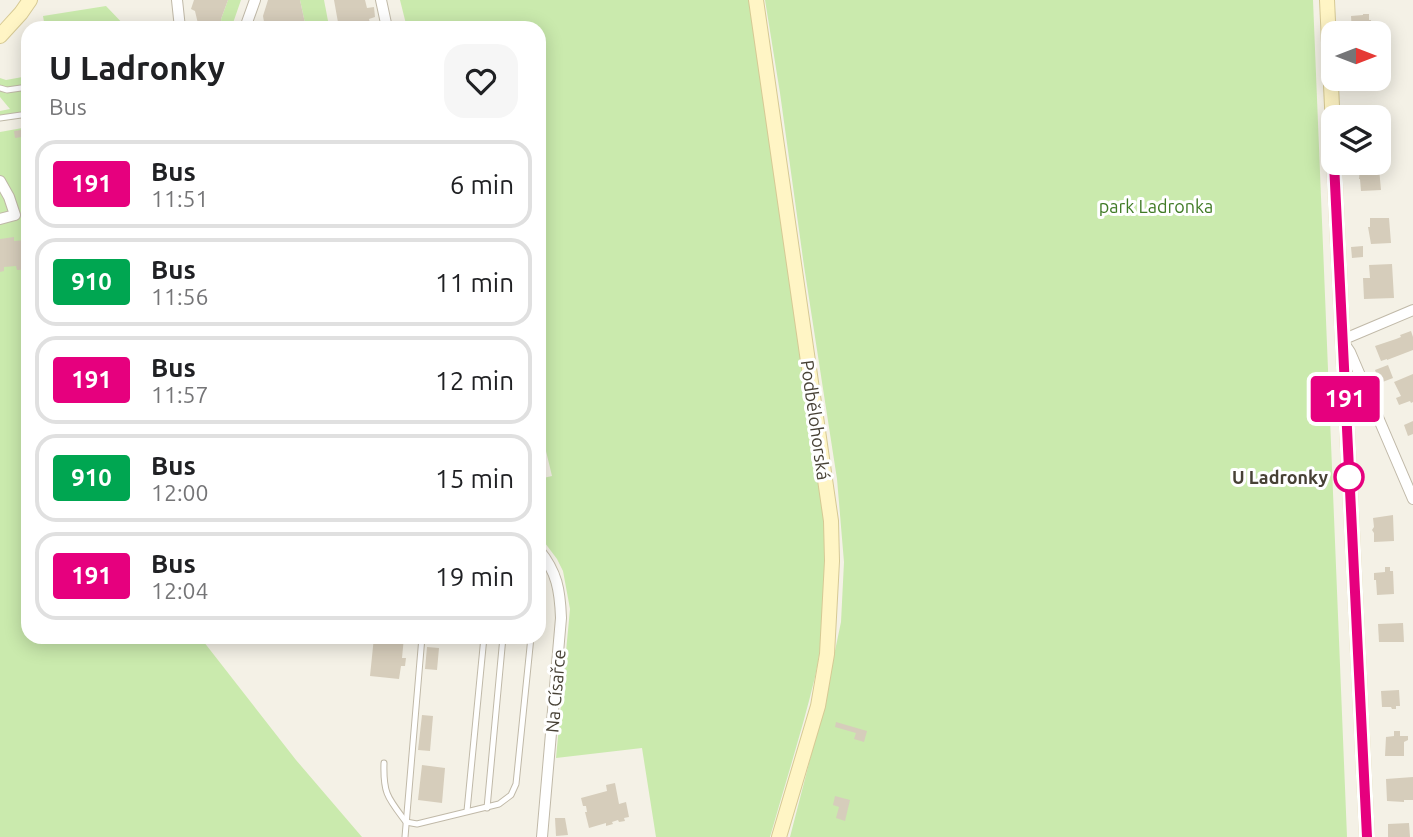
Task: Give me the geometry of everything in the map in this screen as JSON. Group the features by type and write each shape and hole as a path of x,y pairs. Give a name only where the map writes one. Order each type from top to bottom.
{"street":[{"path":"0,36 30,0"},
{"path":"177,0 179,21"},
{"path":"248,21 255,0"},
{"path":"381,0 386,21"},
{"name":"Podbělohorská","path":"756,0 831,520 832,561 827,654 818,706 779,837"},
{"path":"1327,0 1332,105"},
{"path":"1335,175 1367,837"},
{"path":"0,181 15,215 0,219"},
{"path":"1342,340 1413,310"},
{"path":"1342,340 1350,352 1413,499"},
{"name":"Na Císařce","path":"542,837 562,618 560,592 554,573 546,561"}],"lane":[{"path":"0,88 21,88"},
{"path":"0,118 21,115"},
{"path":"405,837 421,644"},
{"path":"467,811 483,644"},
{"path":"487,808 502,644"},
{"path":"384,763 385,790 406,822 417,824 487,808 499,804 511,795 516,784 530,644"}],"green space":[{"path":"228,0 241,0 234,21 221,19"},
{"path":"300,0 324,0 328,21 304,21"},
{"path":"400,0 749,0 824,517 824,597 819,657 805,717 770,837 656,837 642,748 556,758 570,609 563,571 546,544 546,477 552,476 546,451 546,21 405,21"},
{"name":"park Ladronka","path":"765,0 1313,0 1347,837 790,837 822,713 841,622 844,562 837,479"},
{"path":"106,6 120,21 44,21 43,16"},
{"path":"21,77 21,118 0,121 0,111 10,109 0,97 0,78 6,80"},
{"path":"21,128 21,644 205,644 296,760 362,837 0,837 0,132"}],"building":[{"path":"194,0 228,0 221,21 197,21 195,11 191,9"},
{"path":"268,0 300,0 304,21 264,21"},
{"path":"334,0 365,0 367,8 374,7 375,17 369,21 338,21"},
{"path":"1369,14 1371,21 1351,21 1351,16"},
{"path":"21,130 21,137 15,138 14,131"},
{"path":"1359,175 1380,175 1381,190 1361,191"},
{"path":"1370,218 1389,218 1391,243 1371,244 1368,227"},
{"path":"14,237 14,241 21,240 21,270 17,270 16,266 4,267 4,271 0,272 0,239"},
{"path":"1363,246 1363,257 1352,258 1351,247"},
{"path":"1392,264 1394,298 1364,299 1363,278 1370,278 1369,265"},
{"path":"1411,331 1413,350 1381,361 1375,346"},
{"path":"1388,365 1393,378 1380,383 1375,370"},
{"path":"1413,374 1413,402 1399,405 1396,398 1401,396 1394,382"},
{"path":"1413,421 1413,434 1408,436 1404,425"},
{"path":"1393,515 1394,541 1374,542 1373,518"},
{"path":"1385,567 1390,567 1390,571 1393,571 1394,594 1377,595 1374,573 1385,572"},
{"path":"1403,623 1404,642 1379,642 1378,624"},
{"path":"373,644 403,644 402,658 406,658 405,666 401,666 399,679 370,676"},
{"path":"427,647 439,648 437,670 425,669"},
{"path":"1399,690 1400,706 1396,706 1396,709 1382,707 1381,691"},
{"path":"422,715 433,716 430,751 418,750"},
{"path":"836,722 867,731 864,742 854,739 856,733 835,727"},
{"path":"1394,731 1400,731 1400,736 1408,736 1408,740 1404,742 1404,756 1385,756 1386,737 1394,736"},
{"path":"422,765 445,768 442,803 418,800"},
{"path":"1413,777 1413,800 1387,801 1386,779"},
{"path":"615,783 619,804 626,802 629,817 624,818 625,821 618,820 606,826 606,823 589,828 586,806 583,806 581,798 607,791 606,785"},
{"path":"835,796 850,800 845,821 836,818 839,807 833,805"},
{"path":"555,818 565,818 568,835 556,836"},
{"path":"1409,823 1410,837 1388,837 1388,824"}],"bus line":[{"name":"191","path":"1335,175 1367,837"}],"place":[{"name":"U Ladronky","path":"1349,477"}]}
